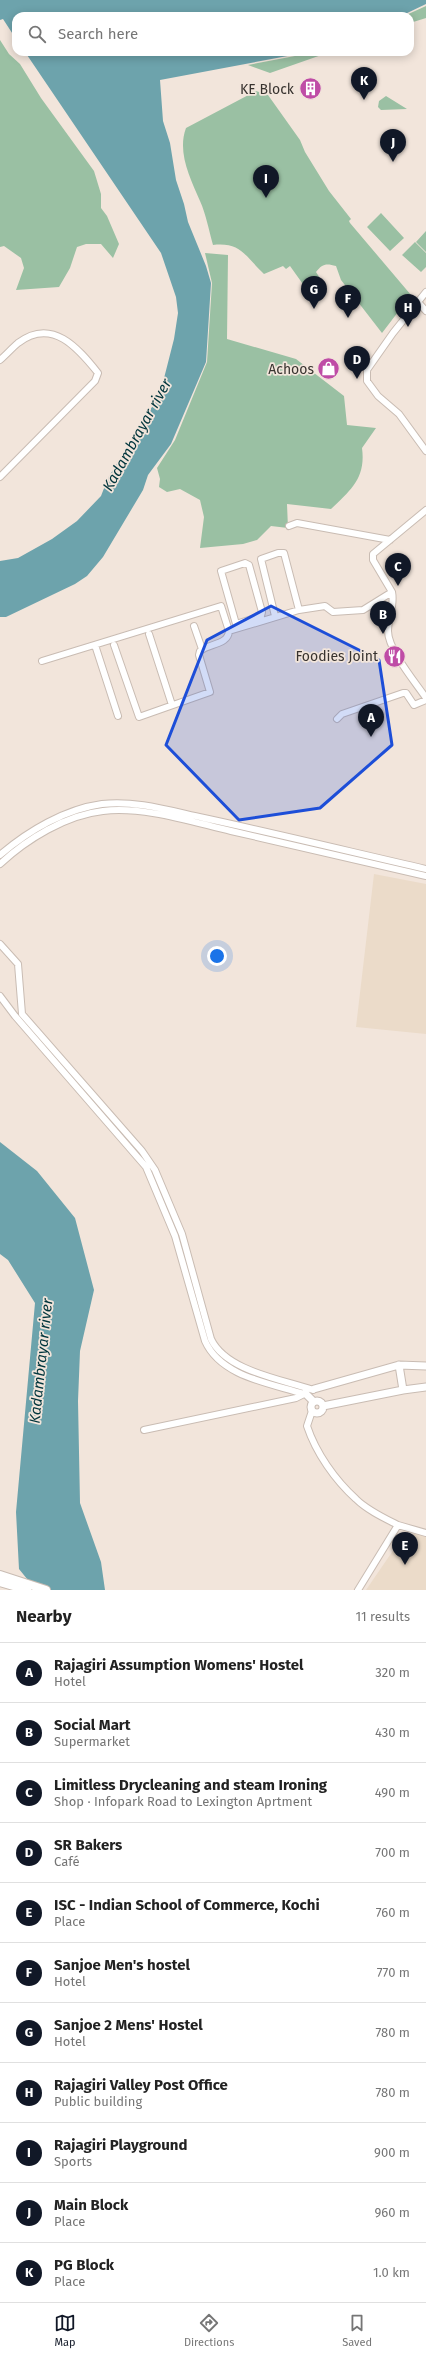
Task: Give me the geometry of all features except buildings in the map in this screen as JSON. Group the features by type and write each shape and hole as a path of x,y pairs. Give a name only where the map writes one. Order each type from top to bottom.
{"main road":[{"path":"0,1575 46,1590"},
{"path":"0,1582 27,1590"}],"street":[{"path":"425,448 399,414 378,396 367,381 367,370 426,292"},
{"path":"418,302 426,311"},
{"path":"0,360 19,342 34,335 54,333 63,338 86,358 98,373 95,380 56,422 0,477"},
{"path":"337,719 342,714 403,693 406,693 414,705 426,699 394,650 388,632 394,600 392,592 372,558 376,550 426,510"},
{"path":"289,526 297,522 390,540"},
{"path":"275,616 260,560 278,553 284,553 287,560 299,610"},
{"path":"229,631 236,626 261,616 262,612 248,565 245,563 221,571 236,626"},
{"path":"236,626 299,610 325,606 333,612 363,610 392,592"},
{"path":"42,661 221,606 229,631 229,636 224,641 202,649 199,655 210,692 139,717 114,645"},
{"path":"194,626 202,649"},
{"path":"149,634 172,705"},
{"path":"95,645 118,716"},
{"path":"0,855 42,826 76,810 102,804 121,803 141,805 217,821 426,869"},
{"path":"0,864 34,839 67,821 94,812 121,810 140,812 215,827 426,876"},
{"path":"0,944 18,964 22,1014 142,1151 155,1170 182,1234 210,1333 217,1349 232,1362 314,1389"},
{"path":"0,996 15,1016 146,1167 175,1236 205,1341 211,1353 229,1368 305,1394 313,1401 319,1401 323,1406"},
{"path":"399,1365 403,1390"},
{"path":"144,1430 296,1398 314,1389 399,1365 426,1366"},
{"path":"312,1411 319,1413 323,1406 403,1390 426,1387"},
{"path":"313,1401 310,1407 312,1411 307,1426 318,1453 356,1500 398,1525 426,1532"},
{"path":"358,1590 398,1525"}],"highlighted area":[{"path":"271,606 379,660 392,745 320,808 239,820 166,745 207,640"}],"shaded area":[{"path":"374,874 426,884 426,1034 356,1027"},
{"path":"417,1533 426,1537 426,1590 366,1590 401,1539"}],"green space":[{"path":"426,6 426,18 414,22 413,12"},
{"path":"0,40 9,54 20,64 41,98 94,171 101,194 101,208 107,216 119,244 113,258 101,244 86,244 77,247 70,268 59,287 16,290 24,268 21,258 4,246 0,247"},
{"path":"295,56 319,56 270,73 248,65"},
{"path":"256,91 268,95 300,140 305,152 329,191 351,219 349,221 350,223 411,295 382,333 341,280 336,266 327,264 320,267 316,272 321,280 305,287 290,266 286,269 283,266 264,274 247,256 236,248 230,246 213,245 204,211 186,165 183,146 186,128"},
{"path":"386,96 407,109 381,110 378,107 379,101"},
{"path":"381,213 404,238 390,251 367,227"},
{"path":"426,231 426,252 416,242"},
{"path":"415,242 426,253 426,267 421,272 402,255"},
{"path":"205,253 228,255 227,339 296,359 344,396 347,425 376,428 362,448 362,468 356,483 331,509 287,504 288,528 271,526 257,540 243,544 200,548 204,517 200,500 180,489 167,492 159,487 160,479 157,468 175,440 207,362 212,283"}],"water":[{"path":"0,0 426,0 426,4 409,12 12,12 12,33 3,19 0,20"},
{"name":"Kadambrayar river","path":"28,56 288,56 160,80 163,121 170,143 176,180 188,222 206,266 211,283 206,362 171,444 148,475 143,490 103,557 87,576 75,584 6,617 0,617 0,561 18,558 52,539 77,521 101,496 108,478 160,394 174,339 178,313 176,297 161,253"},
{"name":"Kadambrayar river","path":"0,1142 37,1171 75,1218 94,1290 80,1351 78,1401 80,1503 101,1562 105,1590 36,1590 19,1569 16,1512 35,1303 8,1260 0,1254"}],"place":[{"name":"KE Block","path":"310,89"},
{"name":"PG Block","path":"364,100"},
{"name":"Main Block","path":"393,162"},
{"name":"Rajagiri Playground","path":"266,198"},
{"name":"Sanjoe 2 Mens' Hostel","path":"314,309"},
{"name":"Sanjoe Men's hostel","path":"348,318"},
{"name":"Rajagiri Valley Post Office","path":"408,327"},
{"name":"Achoos","path":"329,369"},
{"name":"SR Bakers","path":"357,379"},
{"name":"Limitless Drycleaning and steam Ironing","path":"398,586"},
{"name":"Social Mart","path":"383,634"},
{"name":"Foodies Joint","path":"394,656"},
{"name":"Rajagiri Assumption Womens' Hostel","path":"371,737"},
{"name":"ISC - Indian School of Commerce, Kochi","path":"405,1565"}]}
